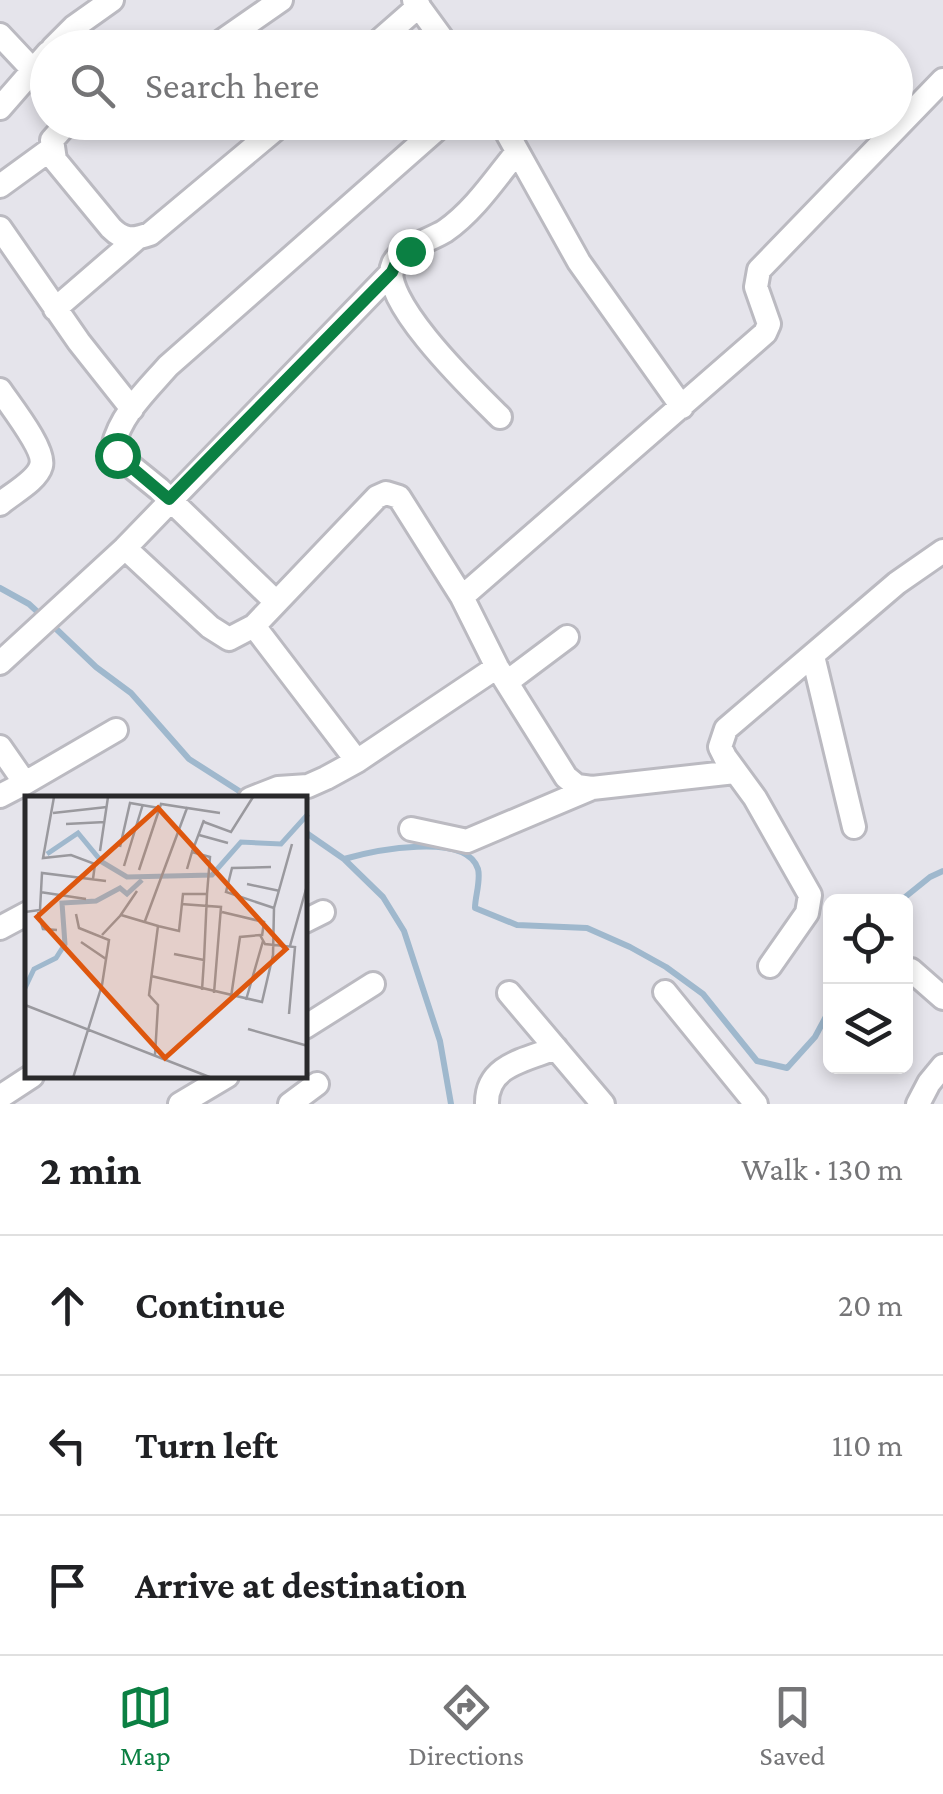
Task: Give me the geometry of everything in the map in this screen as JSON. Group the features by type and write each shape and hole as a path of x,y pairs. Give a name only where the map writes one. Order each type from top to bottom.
{"street":[{"path":"70,30 112,0"},
{"path":"238,30 281,0"},
{"path":"389,30 417,3 436,30"},
{"path":"0,35 30,60"},
{"path":"913,111 943,80"},
{"path":"0,108 30,81"},
{"path":"52,140 56,160 110,228 121,238 135,240"},
{"path":"55,309 262,140"},
{"path":"276,602 117,455 112,447 115,436 168,366 425,140"},
{"path":"511,140 579,262 682,407"},
{"path":"462,597 765,333 770,324 756,287 759,270 884,140"},
{"path":"0,186 51,149"},
{"path":"0,663 126,548 169,499 392,272 399,256 459,220 517,152"},
{"path":"0,228 55,309 132,409"},
{"path":"392,272 394,284 427,341 500,417"},
{"path":"0,390 40,451 42,465 0,504"},
{"path":"126,548 220,636 229,639 254,626 377,497 386,493 399,497 462,597 502,674 566,777 577,786 592,788 736,772"},
{"path":"770,966 806,913 810,894 756,798 720,747 726,729 897,583 943,551"},
{"path":"254,626 357,761"},
{"path":"258,796 278,788 308,786 357,761 567,637"},
{"path":"813,656 854,828"},
{"path":"0,796 116,730"},
{"path":"0,747 25,783"},
{"path":"412,829 467,840 592,788"},
{"path":"0,928 25,915"},
{"path":"913,972 943,998"},
{"path":"308,1025 373,984"},
{"path":"665,992 756,1104"},
{"path":"509,993 602,1104"},
{"path":"486,1104 487,1086 498,1071 556,1048"},
{"path":"918,1104 943,1066"},
{"path":"0,1097 27,1079"},
{"path":"180,1104 222,1079"},
{"path":"290,1104 317,1084"}],"waterway":[{"path":"0,588 42,616"},
{"path":"51,624 96,667 131,693 189,759 247,796"},
{"path":"308,834 344,859 383,897 404,931 440,1041 451,1104"},
{"path":"344,859 417,847 456,850 470,857 478,869 475,908 517,925 587,928 630,947 703,994 757,1061 787,1068 823,1022"},
{"path":"909,894 943,871"}],"route":[{"path":"117,455 169,499 392,272 399,256 410,251"}]}
